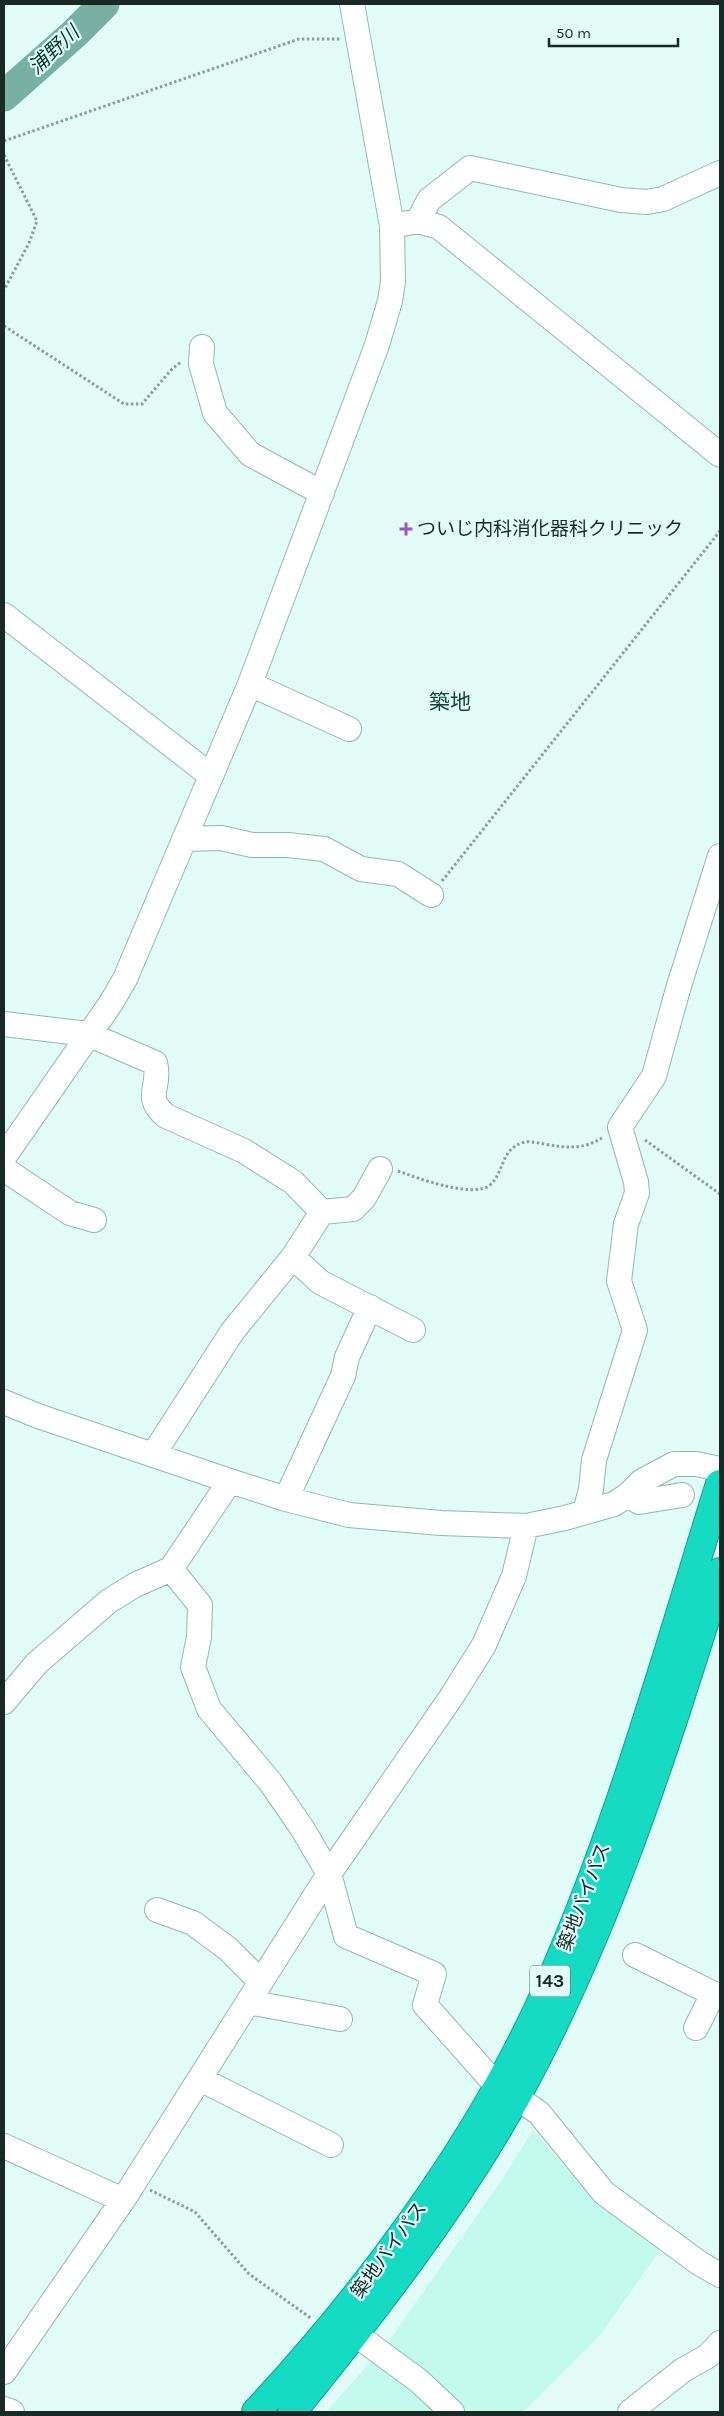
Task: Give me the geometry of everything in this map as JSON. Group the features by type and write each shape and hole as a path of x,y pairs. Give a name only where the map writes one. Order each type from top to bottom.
{"highway":[{"name":"築地バイパス","path":"292,2412 378,2307 474,2167 507,2092 538,2010 574,1927 620,1799 720,1484"},
{"name":"築地バイパス","path":"256,2412 351,2304 445,2172 507,2092 558,2016 598,1926 654,1775 720,1572"}],"street":[{"path":"4,1157 125,979 250,684 377,345 390,300 393,282 392,226 355,21"},
{"path":"418,221 429,200 470,168 621,200 647,202 663,199 720,173"},
{"path":"392,226 418,221 439,227 720,455"},
{"path":"202,347 202,364 215,413 250,454 322,493"},
{"path":"4,614 210,775"},
{"path":"250,684 349,729"},
{"path":"184,839 221,838 252,845 288,845 324,849 362,869 398,874 431,895"},
{"path":"584,1512 590,1489 594,1460 635,1330 619,1280 626,1224 637,1193 636,1182 620,1127 654,1076 678,989 720,856"},
{"path":"4,1024 88,1034 154,1063 157,1071 153,1101 156,1107 166,1116 244,1151 293,1182 322,1212"},
{"path":"4,1169 70,1213 94,1220"},
{"path":"322,1212 353,1209 364,1198 380,1169"},
{"path":"153,1455 232,1332 292,1257 322,1212"},
{"path":"292,1257 320,1282 413,1330"},
{"path":"286,1499 343,1376 347,1357 370,1307"},
{"path":"4,1402 38,1416 230,1481 286,1499 349,1515 441,1523 526,1526 565,1518 614,1504 628,1495 642,1482 674,1464 696,1464 720,1470"},
{"path":"4,1702 37,1663 109,1600 135,1585 171,1569 230,1481"},
{"path":"628,1495 639,1502 682,1495"},
{"path":"4,2372 128,2191 328,1874 452,1696 484,1645 514,1576 526,1526"},
{"path":"171,1569 200,1605 199,1637 193,1667 209,1709 271,1783 302,1828 328,1874 346,1936 434,1974 425,2005 507,2092 540,2113 604,2193 699,2263 720,2275"},
{"path":"157,1910 193,1923 228,1949 261,1982"},
{"path":"635,1955 717,1996 696,2028"},
{"path":"248,2002 340,2019"},
{"path":"200,2079 331,2145"},
{"path":"4,2146 128,2191"},
{"path":"355,2334 419,2382 452,2412"},
{"path":"630,2412 683,2370 708,2356 720,2343"},
{"path":"4,2409 12,2412"}],"path":[{"path":"4,142 355,21"},
{"path":"4,155 37,221 29,243 4,290"},
{"path":"4,326 124,404 142,404 172,369 202,347"},
{"path":"431,895 720,531"},
{"path":"380,1169 396,1171 451,1186 478,1190 489,1186 494,1180 502,1161 518,1144 528,1141 567,1148 582,1148 620,1127 633,1131 720,1194"},
{"path":"128,2191 195,2212 249,2274 328,2331"}],"shaded area":[{"path":"533,2130 594,2201 660,2250 601,2334 523,2412 459,2412 384,2348 501,2181"},
{"path":"376,2356 445,2412 326,2412"}],"waterway":[{"name":"浦野川","path":"4,96 75,33 104,4"}],"place":[{"name":"ついじ内科消化器科クリニック","path":"406,529"}],"district":[{"name":"築地","path":"450,702"}]}
